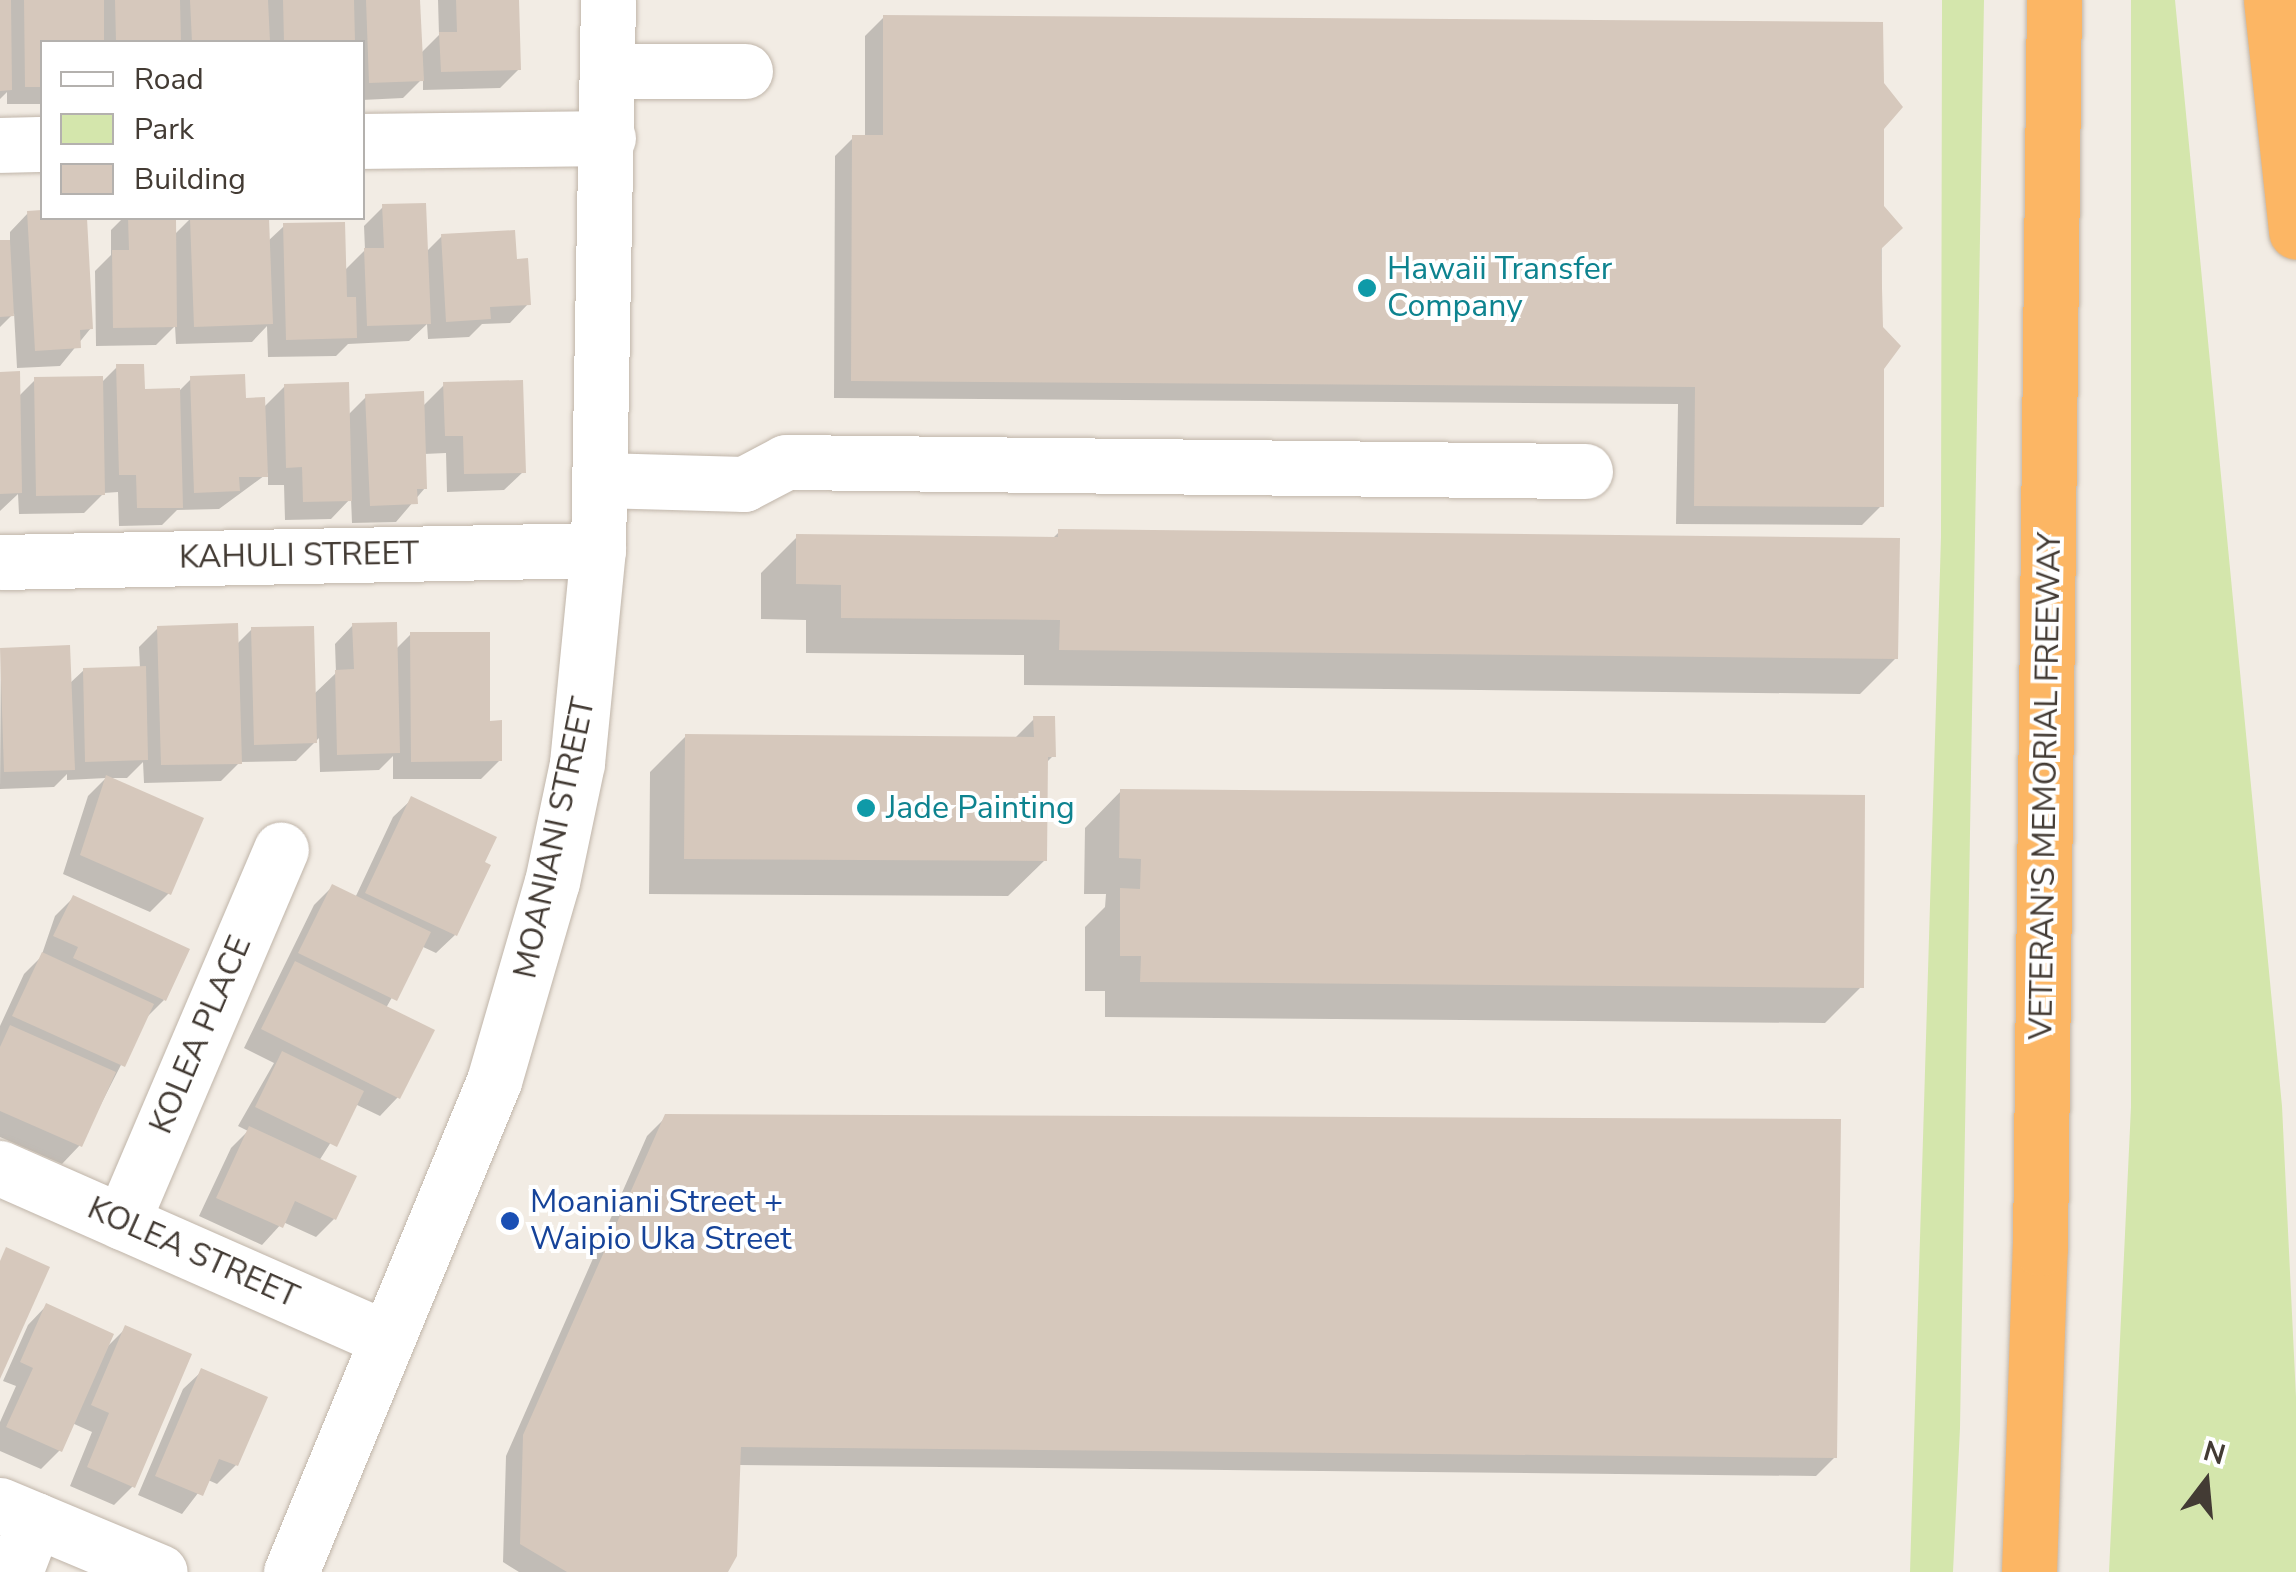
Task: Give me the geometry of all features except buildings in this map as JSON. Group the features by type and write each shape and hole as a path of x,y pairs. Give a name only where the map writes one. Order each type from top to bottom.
{"highway":[{"name":"VETERAN'S MEMORIAL FREEWAY","path":"2028,1572 2040,1248 2054,0"},
{"path":"2271,0 2296,232"}],"street":[{"name":"MOANIANI STREET","path":"291,1572 494,1082 552,882 578,763 598,550 608,0"},
{"path":"608,71 745,71"},
{"path":"365,141 608,138"},
{"path":"0,144 40,144"},
{"path":"600,480 744,484 786,462 1585,471"},
{"name":"KAHULI STREET","path":"0,562 598,550"},
{"name":"KOLEA PLACE","path":"122,1222 280,849"},
{"name":"KOLEA STREET","path":"0,1168 387,1339"},
{"path":"16,1572 17,1513 160,1572"}],"green space":[{"path":"1942,0 1984,0 1960,1428 1953,1572 1910,1572 1941,537"},
{"path":"2131,0 2175,0 2282,1106 2296,1397 2296,1572 2109,1572 2131,1107"}],"place":[{"name":"Hawaii Transfer Company","path":"1367,288"},
{"name":"Jade Painting","path":"866,808"},
{"name":"Moaniani Street + Waipio Uka Street","path":"510,1221"}]}
